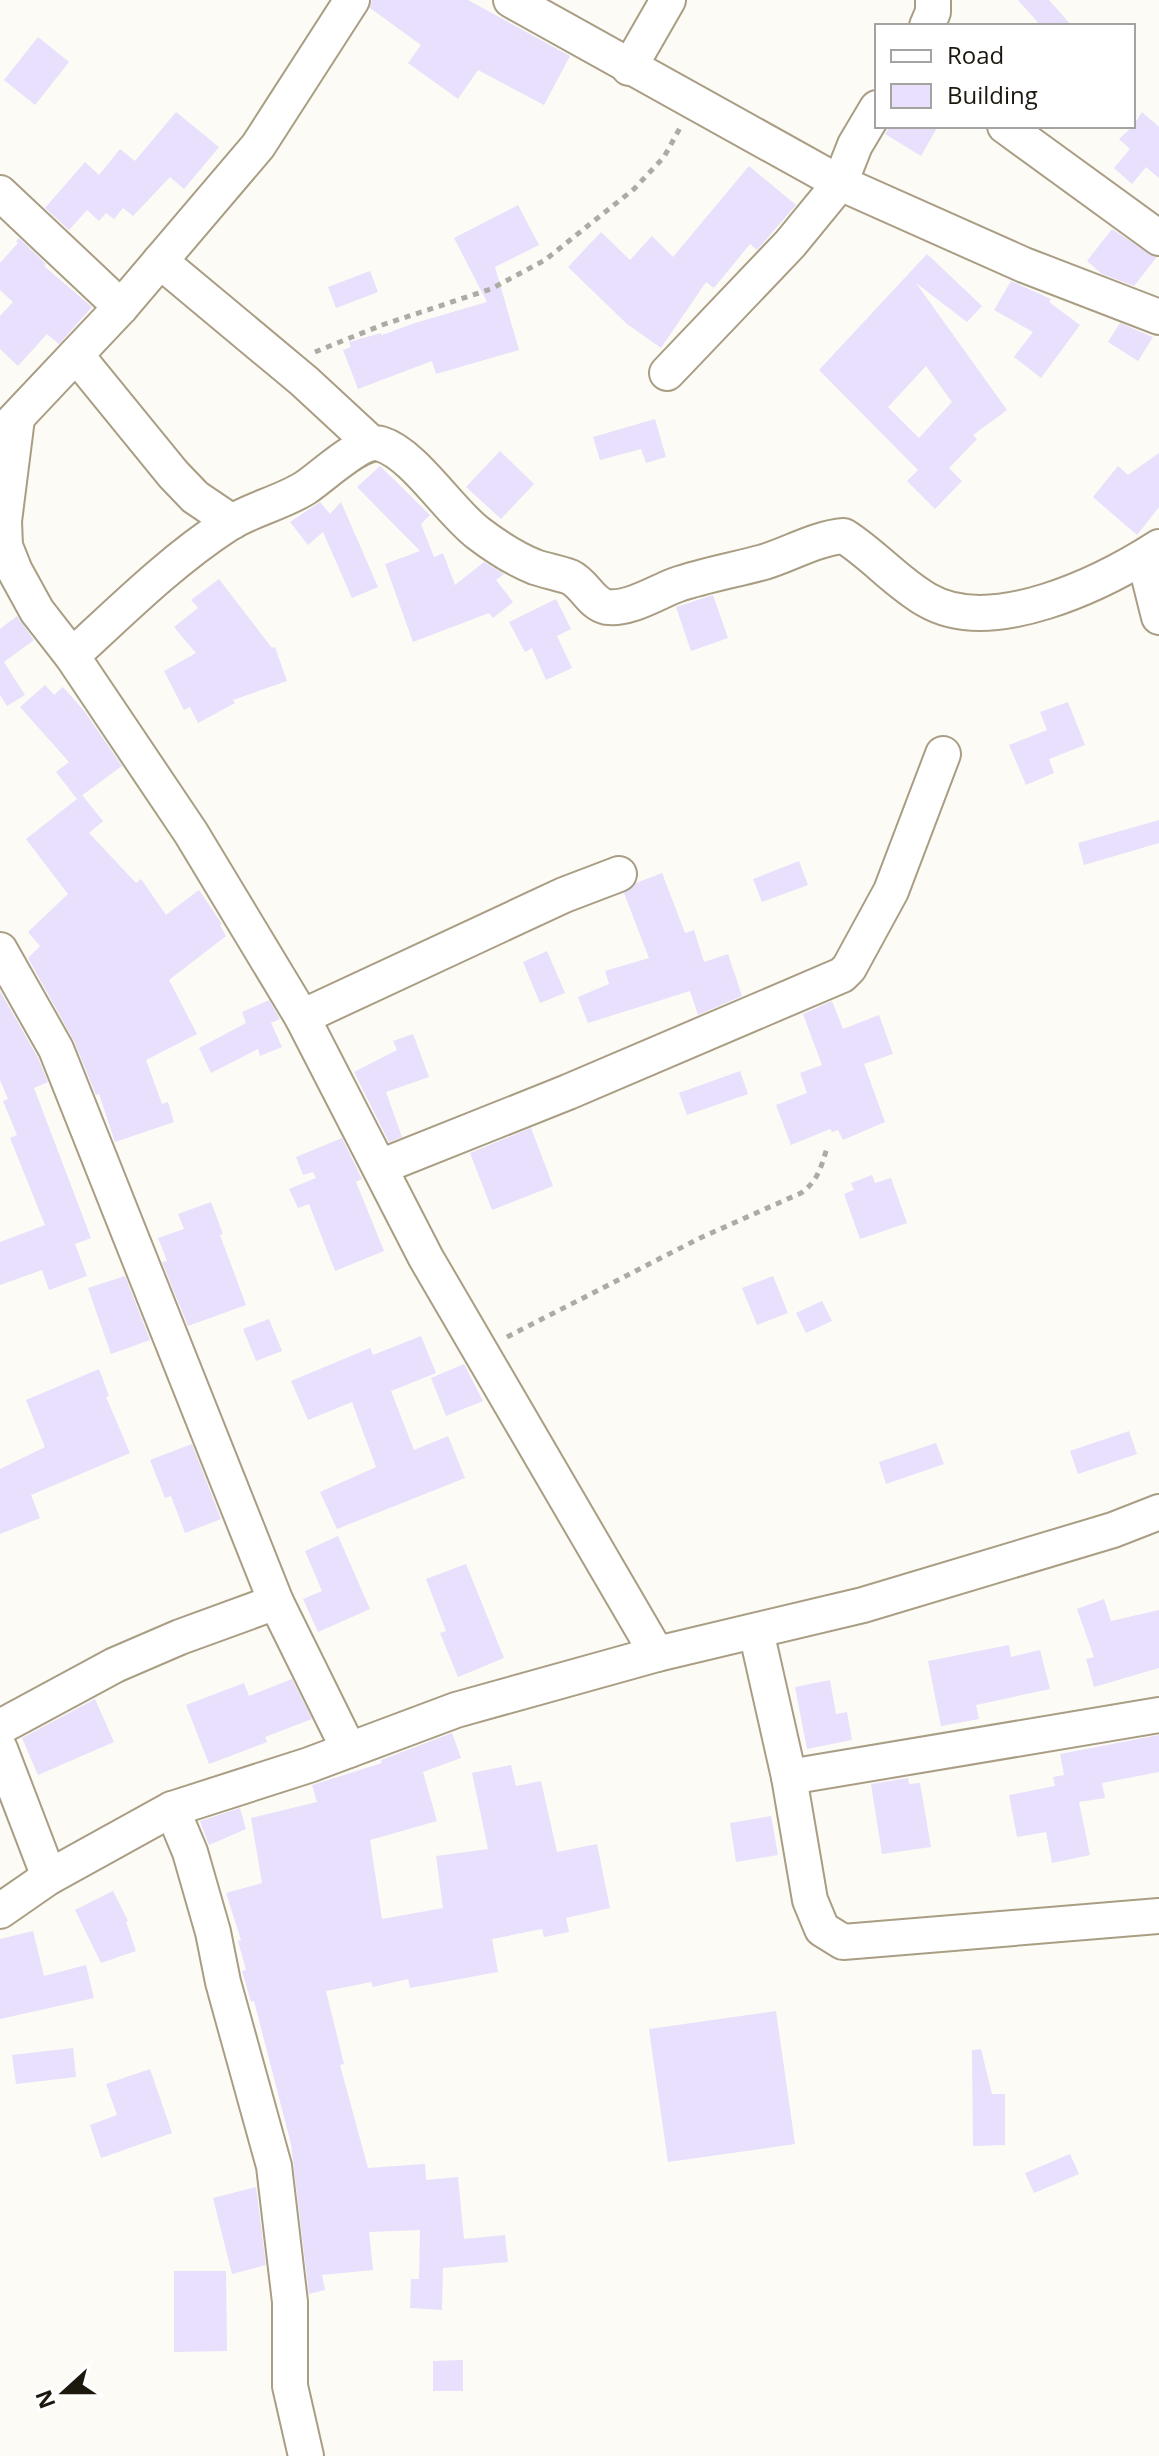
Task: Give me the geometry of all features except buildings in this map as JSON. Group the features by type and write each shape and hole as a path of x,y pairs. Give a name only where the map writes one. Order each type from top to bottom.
{"street":[{"path":"352,0 258,146 121,307 8,427 5,546 37,611 72,656 191,833 302,1017 426,1258 657,1654"},
{"path":"511,0 840,183 1024,265 1159,317"},
{"path":"629,68 668,0"},
{"path":"928,24 933,12 933,0"},
{"path":"667,373 790,244 840,183 855,145 875,111"},
{"path":"1008,128 1159,238"},
{"path":"0,193 121,307"},
{"path":"160,261 285,365 371,443 389,447 418,470 476,532 534,567 581,584 597,603 608,607 844,536 929,602 964,611 1013,610 1061,597 1151,552 1159,617"},
{"path":"76,355 173,474 195,497 232,522"},
{"path":"72,656 168,568 232,522 304,488 359,448 371,443"},
{"path":"380,1167 568,1092 842,975 849,968 891,891 943,754"},
{"path":"302,1017 564,895 619,874"},
{"path":"0,950 56,1049 276,1602 349,1750"},
{"path":"0,1911 49,1877 172,1809 349,1750 456,1710 657,1654 892,1596 1113,1530 1159,1512"},
{"path":"0,1727 115,1665 276,1602"},
{"path":"756,1631 789,1777 810,1900 822,1929 843,1942 1159,1916"},
{"path":"789,1777 1159,1715"},
{"path":"0,1749 49,1877"},
{"path":"172,1809 190,1852 213,1932 223,1982 274,2166 290,2302 290,2386 306,2456"}],"path":[{"path":"285,365 382,325 491,289 545,260 634,189 664,157 694,104"},
{"path":"481,1351 578,1298 801,1193 817,1178 827,1148"}]}
